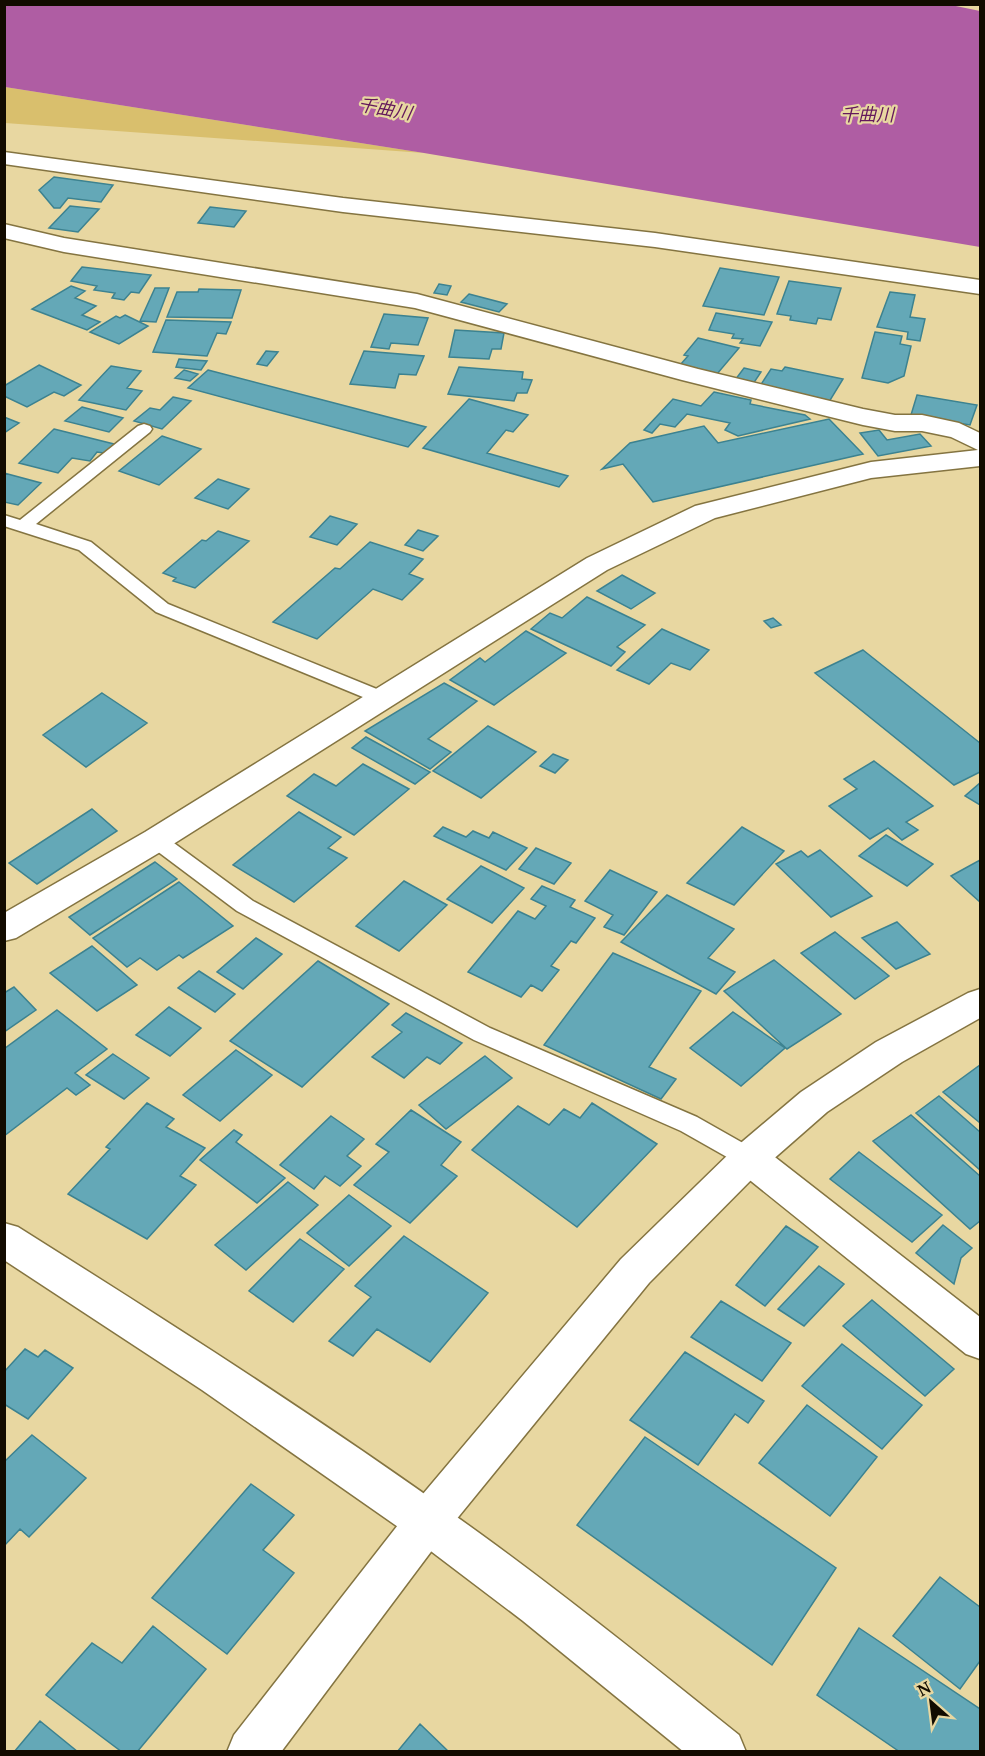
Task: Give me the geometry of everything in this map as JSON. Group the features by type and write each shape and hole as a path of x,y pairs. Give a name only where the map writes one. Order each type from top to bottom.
{"street":[{"path":"4,158 343,205 655,240 981,287"},
{"path":"4,231 64,245 417,301 691,375 863,417 895,423 922,423 959,431 981,443"},
{"path":"4,929 156,840 597,564 705,512 871,471 981,458"},
{"path":"251,1752 427,1522 635,1271 749,1158 814,1102 889,1052 981,1002"},
{"path":"749,1158 981,1341"},
{"path":"4,1239 132,1320 427,1522 604,1656 722,1752"}],"lane":[{"path":"23,526 144,429"},
{"path":"4,520 85,546 162,608 382,698"},
{"path":"156,840 245,906 482,1034 689,1124 749,1158"}],"shaded area":[{"path":"5,87 424,153 5,123"}],"water":[{"name":"千曲川","path":"5,5 951,5 980,11 980,247 424,153 5,87"}],"building":[{"path":"54,177 113,185 101,202 68,198 60,208 54,208 39,190"},
{"path":"70,206 99,209 78,232 49,228"},
{"path":"210,207 246,211 234,227 198,223"},
{"path":"82,267 151,275 139,293 131,292 124,300 112,298 115,293 94,290 97,286 71,281"},
{"path":"720,268 779,277 764,315 703,306"},
{"path":"789,281 841,288 831,320 818,318 816,324 790,320 791,316 777,314"},
{"path":"439,284 451,286 447,295 434,293"},
{"path":"71,286 85,291 75,298 96,306 82,315 100,322 87,330 32,309"},
{"path":"155,288 169,288 156,322 140,321"},
{"path":"199,289 241,290 232,318 167,317 177,292 198,292"},
{"path":"890,292 915,295 910,317 925,319 920,341 907,339 908,332 877,327"},
{"path":"469,294 507,304 499,312 461,302"},
{"path":"716,313 772,322 760,346 740,343 743,339 732,338 734,334 709,330"},
{"path":"384,314 428,318 418,345 391,343 389,349 371,347"},
{"path":"125,315 148,326 119,344 90,332 116,316 120,318"},
{"path":"166,320 231,322 226,334 217,333 207,356 153,352"},
{"path":"455,330 504,333 501,349 492,349 489,359 449,357"},
{"path":"875,332 902,336 900,344 911,346 904,376 888,383 862,378"},
{"path":"698,338 739,348 717,374 680,365 688,356 684,355"},
{"path":"266,351 278,352 267,366 257,364"},
{"path":"364,351 424,356 416,375 399,374 395,388 350,384"},
{"path":"179,359 207,361 201,370 176,367"},
{"path":"39,365 81,385 64,396 54,392 27,407 4,396 4,386"},
{"path":"111,366 141,371 127,388 142,391 126,410 79,400"},
{"path":"459,367 523,372 522,379 532,380 527,393 517,393 514,401 448,394"},
{"path":"785,367 843,379 829,402 760,386 771,369 782,371"},
{"path":"744,368 761,372 753,384 735,380"},
{"path":"184,370 198,374 190,381 175,378"},
{"path":"208,370 426,427 408,447 188,388"},
{"path":"714,392 751,400 750,404 805,415 810,419 738,436 725,430 730,423 687,414 675,427 660,424 652,433 644,430 673,399 701,406"},
{"path":"917,395 977,405 970,425 911,415"},
{"path":"173,397 191,401 162,429 134,421 150,408 160,410"},
{"path":"469,399 528,415 513,432 506,430 487,453 568,476 559,487 423,448"},
{"path":"82,407 123,418 109,432 65,421"},
{"path":"4,417 19,423 4,433"},
{"path":"829,419 863,454 653,502 623,464 602,469 630,443 704,426 718,443"},
{"path":"54,429 118,445 111,454 97,452 90,461 72,458 58,473 19,463"},
{"path":"879,430 887,440 920,434 931,446 878,456 860,433"},
{"path":"162,436 201,449 159,485 119,471"},
{"path":"4,473 41,483 18,505 4,502"},
{"path":"218,479 249,489 228,509 195,498"},
{"path":"330,516 357,524 337,545 310,537"},
{"path":"418,530 438,536 423,551 405,545"},
{"path":"218,531 249,541 195,588 173,581 176,578 163,573 202,540 206,541"},
{"path":"370,542 423,559 409,574 423,579 402,600 373,589 317,639 273,622 335,568 340,569"},
{"path":"622,575 655,593 631,609 597,591"},
{"path":"587,597 645,625 617,647 625,652 611,666 531,629 550,613 562,618"},
{"path":"773,618 781,625 771,628 764,621"},
{"path":"662,629 709,650 690,670 671,663 649,684 617,670"},
{"path":"526,631 566,653 494,705 450,680 480,658 485,662"},
{"path":"863,650 980,743 980,772 954,785 815,673"},
{"path":"444,683 477,701 428,739 451,752 430,769 365,731"},
{"path":"102,693 147,723 86,767 43,735"},
{"path":"488,726 536,752 481,798 433,771"},
{"path":"366,737 430,772 415,784 352,748"},
{"path":"553,754 568,760 555,773 540,766"},
{"path":"874,761 933,806 906,822 918,830 902,840 888,828 870,839 829,806 857,789 844,779"},
{"path":"363,764 409,789 354,835 287,796 314,774 336,786"},
{"path":"980,783 980,805 965,796"},
{"path":"92,809 117,831 37,884 9,863"},
{"path":"299,812 341,837 328,848 347,858 294,902 233,865"},
{"path":"443,827 466,837 473,831 489,838 493,832 527,848 506,870 434,836"},
{"path":"742,827 784,851 734,905 687,883"},
{"path":"886,835 933,864 907,886 859,856"},
{"path":"536,848 571,863 554,884 519,869"},
{"path":"820,850 872,896 831,917 776,864 801,851 808,857"},
{"path":"980,860 980,902 951,876"},
{"path":"155,862 177,879 90,935 69,917"},
{"path":"481,866 524,888 492,923 447,899"},
{"path":"610,870 657,892 624,935 604,927 613,915 585,901"},
{"path":"404,881 447,905 399,951 356,926"},
{"path":"179,882 233,926 183,958 179,955 157,970 140,958 127,967 93,938"},
{"path":"542,886 575,900 570,907 595,918 576,943 571,941 551,966 559,970 542,991 531,985 521,997 468,972 518,911 535,919 546,906 531,899"},
{"path":"667,895 734,929 708,958 735,972 716,994 621,942"},
{"path":"897,922 930,954 896,969 862,938"},
{"path":"835,932 889,976 855,999 801,953"},
{"path":"256,938 282,954 243,989 217,972"},
{"path":"92,946 137,985 97,1011 50,973"},
{"path":"613,953 701,991 649,1067 676,1079 661,1099 544,1045"},
{"path":"774,960 841,1014 787,1049 724,991"},
{"path":"318,961 389,1004 302,1087 230,1041"},
{"path":"199,971 235,994 215,1012 178,988"},
{"path":"14,987 36,1010 4,1032 4,993"},
{"path":"169,1007 201,1028 170,1056 136,1035"},
{"path":"57,1010 107,1049 75,1073 90,1085 76,1095 67,1088 4,1136 4,1049"},
{"path":"733,1012 785,1048 741,1086 690,1048"},
{"path":"406,1013 462,1043 440,1064 427,1057 404,1078 372,1057 402,1032 392,1025"},
{"path":"236,1050 272,1075 220,1121 183,1095"},
{"path":"113,1054 149,1078 124,1099 86,1075"},
{"path":"485,1056 512,1078 446,1129 419,1105"},
{"path":"980,1065 980,1123 943,1092"},
{"path":"939,1096 980,1132 980,1170 916,1113"},
{"path":"147,1103 174,1119 166,1127 205,1148 180,1176 196,1185 147,1239 68,1194 110,1149 106,1147"},
{"path":"592,1103 657,1144 577,1227 472,1150 518,1106 549,1125 564,1109 580,1118"},
{"path":"411,1110 461,1142 441,1165 457,1176 410,1223 354,1185 389,1152 376,1144"},
{"path":"911,1115 980,1176 980,1221 970,1229 873,1141"},
{"path":"331,1116 364,1139 347,1156 361,1166 340,1186 325,1176 314,1189 280,1165"},
{"path":"234,1130 242,1135 236,1142 285,1178 257,1203 200,1160"},
{"path":"859,1152 942,1215 912,1242 830,1179"},
{"path":"288,1182 318,1205 246,1270 215,1245"},
{"path":"349,1195 391,1226 349,1266 307,1233"},
{"path":"943,1225 972,1248 961,1258 954,1284 916,1253"},
{"path":"786,1226 818,1247 765,1306 736,1285"},
{"path":"404,1236 488,1293 430,1362 377,1329 353,1356 329,1341 371,1297 355,1286"},
{"path":"300,1239 344,1269 293,1322 249,1291"},
{"path":"819,1266 844,1284 804,1326 778,1309"},
{"path":"872,1300 954,1369 925,1396 843,1326"},
{"path":"721,1301 791,1343 762,1381 691,1337"},
{"path":"842,1344 922,1405 882,1449 802,1386"},
{"path":"25,1349 38,1357 45,1350 73,1368 28,1419 4,1404 4,1372"},
{"path":"685,1352 764,1401 748,1423 735,1414 698,1465 630,1420"},
{"path":"807,1405 877,1457 830,1516 759,1463"},
{"path":"32,1435 86,1478 29,1537 20,1529 5,1545 4,1462"},
{"path":"645,1437 836,1568 772,1665 577,1525"},
{"path":"251,1484 294,1515 263,1550 294,1573 227,1654 152,1598"},
{"path":"940,1577 980,1607 980,1661 960,1689 893,1636"},
{"path":"153,1626 206,1669 137,1752 122,1752 46,1695 92,1643 122,1663"},
{"path":"859,1628 980,1709 980,1752 900,1752 817,1695"},
{"path":"40,1721 78,1752 14,1752"},
{"path":"420,1724 449,1752 397,1752"}]}
